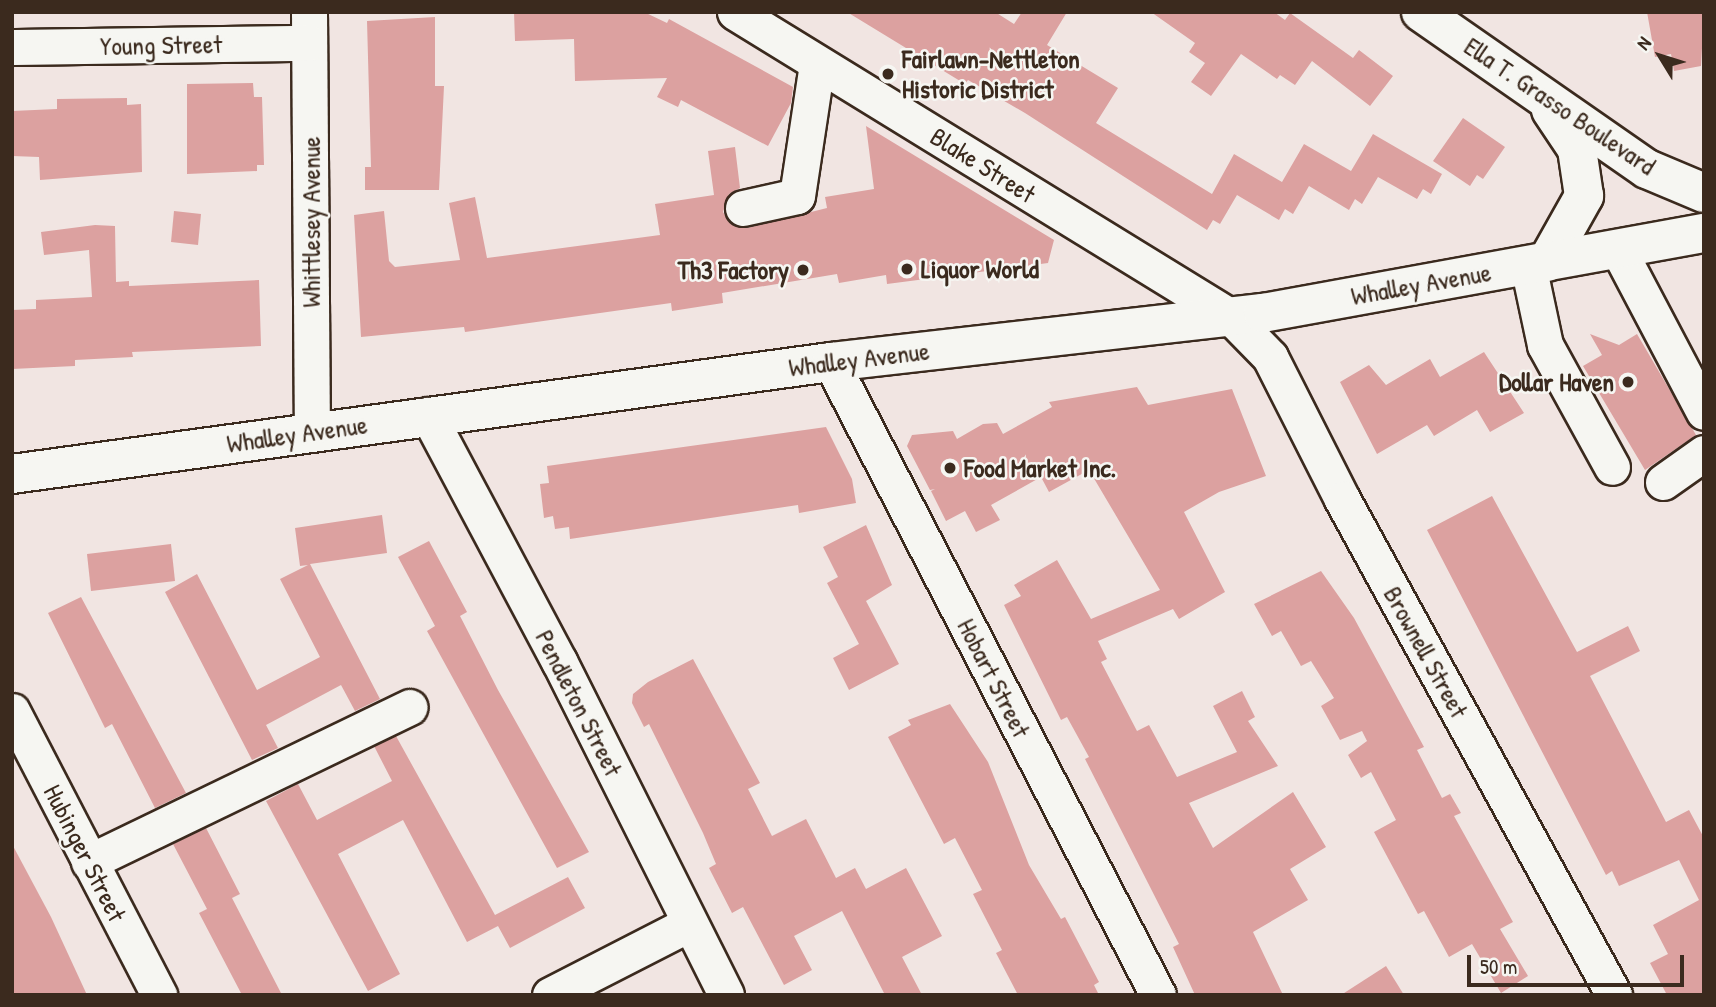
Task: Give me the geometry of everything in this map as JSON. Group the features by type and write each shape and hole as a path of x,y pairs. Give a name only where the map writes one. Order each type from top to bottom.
{"main road":[{"name":"Ella T. Grasso Boulevard","path":"1421,12 1647,169 1704,192"},
{"path":"1537,264 1584,195 1584,177 1577,149 1542,96"},
{"name":"Whalley Avenue","path":"12,474 831,362 1231,317 1704,233"}],"street":[{"name":"Blake Street","path":"735,12 1231,317"},
{"name":"Young Street","path":"12,47 309,27"},
{"name":"Whittlesey Avenue","path":"309,27 312,433"},
{"path":"743,208 797,196 817,63"},
{"path":"1618,249 1704,412"},
{"path":"1537,264 1545,345 1612,467"},
{"name":"Brownell Street","path":"1231,317 1270,357 1342,499 1614,995"},
{"name":"Hobart Street","path":"831,362 1158,995"},
{"name":"Pendleton Street","path":"428,415 559,661 726,995"},
{"path":"1663,482 1704,453"},
{"path":"89,862 409,708"},
{"name":"Hubinger Street","path":"12,711 159,995"},
{"path":"550,995 689,924"}],"building":[{"path":"514,12 644,12 667,23 669,19 793,87 791,103 768,146 681,100 678,107 657,97 667,78 575,81 574,39 515,41"},
{"path":"847,12 995,12 1014,24 1022,12 1067,12 1047,45 1118,88 1096,123 1212,194 1234,154 1282,182 1304,144 1351,171 1373,134 1442,174 1431,194 1423,189 1417,199 1378,177 1362,204 1355,199 1349,210 1309,186 1293,214 1285,209 1279,220 1237,195 1220,224 1213,220 1207,230 1025,113 968,80 965,84"},
{"path":"1151,12 1274,12 1285,20 1290,13 1353,58 1359,50 1393,76 1370,106 1312,61 1295,85 1280,75 1277,79 1241,54 1211,96 1191,82 1205,63 1189,52 1195,43"},
{"path":"1647,12 1704,12 1701,66 1674,71 1671,54 1655,57"},
{"path":"435,17 435,86 444,86 439,190 365,190 365,167 371,167 367,21"},
{"path":"253,83 254,97 262,97 264,165 257,165 257,171 187,174 187,84"},
{"path":"127,98 127,105 141,104 142,172 40,180 39,157 12,156 12,111 57,109 57,99"},
{"path":"1463,118 1505,147 1483,179 1477,175 1470,186 1433,161"},
{"path":"866,126 1054,240 1048,263 887,284 886,275 839,283 837,274 722,293 723,303 672,311 671,303 465,332 464,327 361,337 354,215 384,211 389,261 395,267 460,260 449,203 475,197 487,258 660,235 655,204 714,195 708,151 735,147 740,188 729,194 723,212 729,222 747,228 827,208 825,197 874,189"},
{"path":"174,211 201,214 198,245 171,242"},
{"path":"95,225 115,226 116,282 129,281 129,286 259,280 261,346 132,352 133,357 75,360 75,366 12,369 12,310 36,309 36,300 92,297 89,250 44,255 41,232"},
{"path":"1590,334 1619,345 1637,334 1696,435 1645,470 1583,366 1602,355"},
{"path":"1484,352 1524,413 1490,432 1477,410 1434,436 1427,425 1377,454 1340,382 1369,365 1386,385 1430,359 1440,377"},
{"path":"1137,387 1148,405 1232,389 1266,476 1219,492 1184,512 1225,592 1179,619 1173,609 1098,641 1107,659 1101,662 1137,731 1149,725 1177,777 1237,752 1213,706 1242,691 1255,717 1248,721 1278,766 1189,803 1213,848 1293,792 1326,847 1290,869 1308,900 1253,932 1283,995 1195,995 1173,947 1179,944 1085,759 1089,757 1067,717 1061,720 1004,605 1021,596 1014,585 1057,560 1091,619 1160,590 1089,470 1049,492 1041,477 991,505 1000,520 976,532 965,511 946,521 931,491 935,489 930,490 907,446 912,435 953,431 957,439 983,424 997,423 1003,434 1052,407 1049,402"},
{"path":"826,427 852,479 856,503 799,513 798,505 570,539 569,527 555,529 553,516 544,518 540,484 549,483 547,466"},
{"path":"1492,496 1577,652 1628,626 1640,651 1590,676 1666,822 1689,810 1704,838 1704,995 1667,995 1650,963 1668,954 1653,925 1699,900 1679,860 1619,886 1612,871 1606,875 1427,530"},
{"path":"382,515 387,553 310,564 380,699 355,711 341,685 266,725 278,748 252,760 165,592 197,574 257,690 320,657 280,579 308,565 300,566 295,528"},
{"path":"866,525 892,585 866,601 899,664 849,690 833,658 859,644 827,583 838,577 823,547"},
{"path":"429,541 467,612 460,616 498,690 589,852 557,868 427,631 435,626 398,557"},
{"path":"171,544 175,581 91,591 87,554"},
{"path":"1321,571 1354,618 1424,747 1417,750 1442,798 1450,794 1461,813 1454,816 1513,922 1500,929 1528,976 1501,993 1472,944 1449,957 1424,911 1418,914 1374,832 1396,820 1371,772 1361,778 1348,755 1367,741 1362,731 1340,740 1321,706 1334,698 1311,661 1301,666 1281,631 1272,636 1254,604"},
{"path":"81,597 186,793 155,808 112,724 105,728 48,613"},
{"path":"693,659 760,783 748,789 772,836 806,819 836,878 855,868 866,889 906,868 942,936 902,957 922,995 885,995 842,911 794,936 812,970 784,985 743,907 732,913 709,868 716,864 703,833 649,724 644,727 632,703 633,694 648,682"},
{"path":"950,704 988,762 1029,865 1061,919 1065,917 1099,982 1094,985 1099,995 1018,995 996,953 1002,950 973,894 982,890 955,838 944,844 888,737 911,725 908,720"},
{"path":"396,736 495,915 568,877 585,908 510,948 498,926 467,942 403,820 338,854 400,974 368,991 266,801 298,784 317,820 392,781 374,746"},
{"path":"206,828 240,894 232,898 282,995 242,995 199,913 207,909 173,844"},
{"path":"12,844 51,917 87,995 12,995"},
{"path":"1386,966 1404,995 1341,995"}],"place":[{"name":"Fairlawn-Nettleton Historic District","path":"888,74"},
{"name":"Liquor World","path":"907,269"},
{"name":"Th3 Factory","path":"803,270"},
{"name":"Dollar Haven","path":"1628,382"},
{"name":"Food Market Inc.","path":"950,468"}]}
